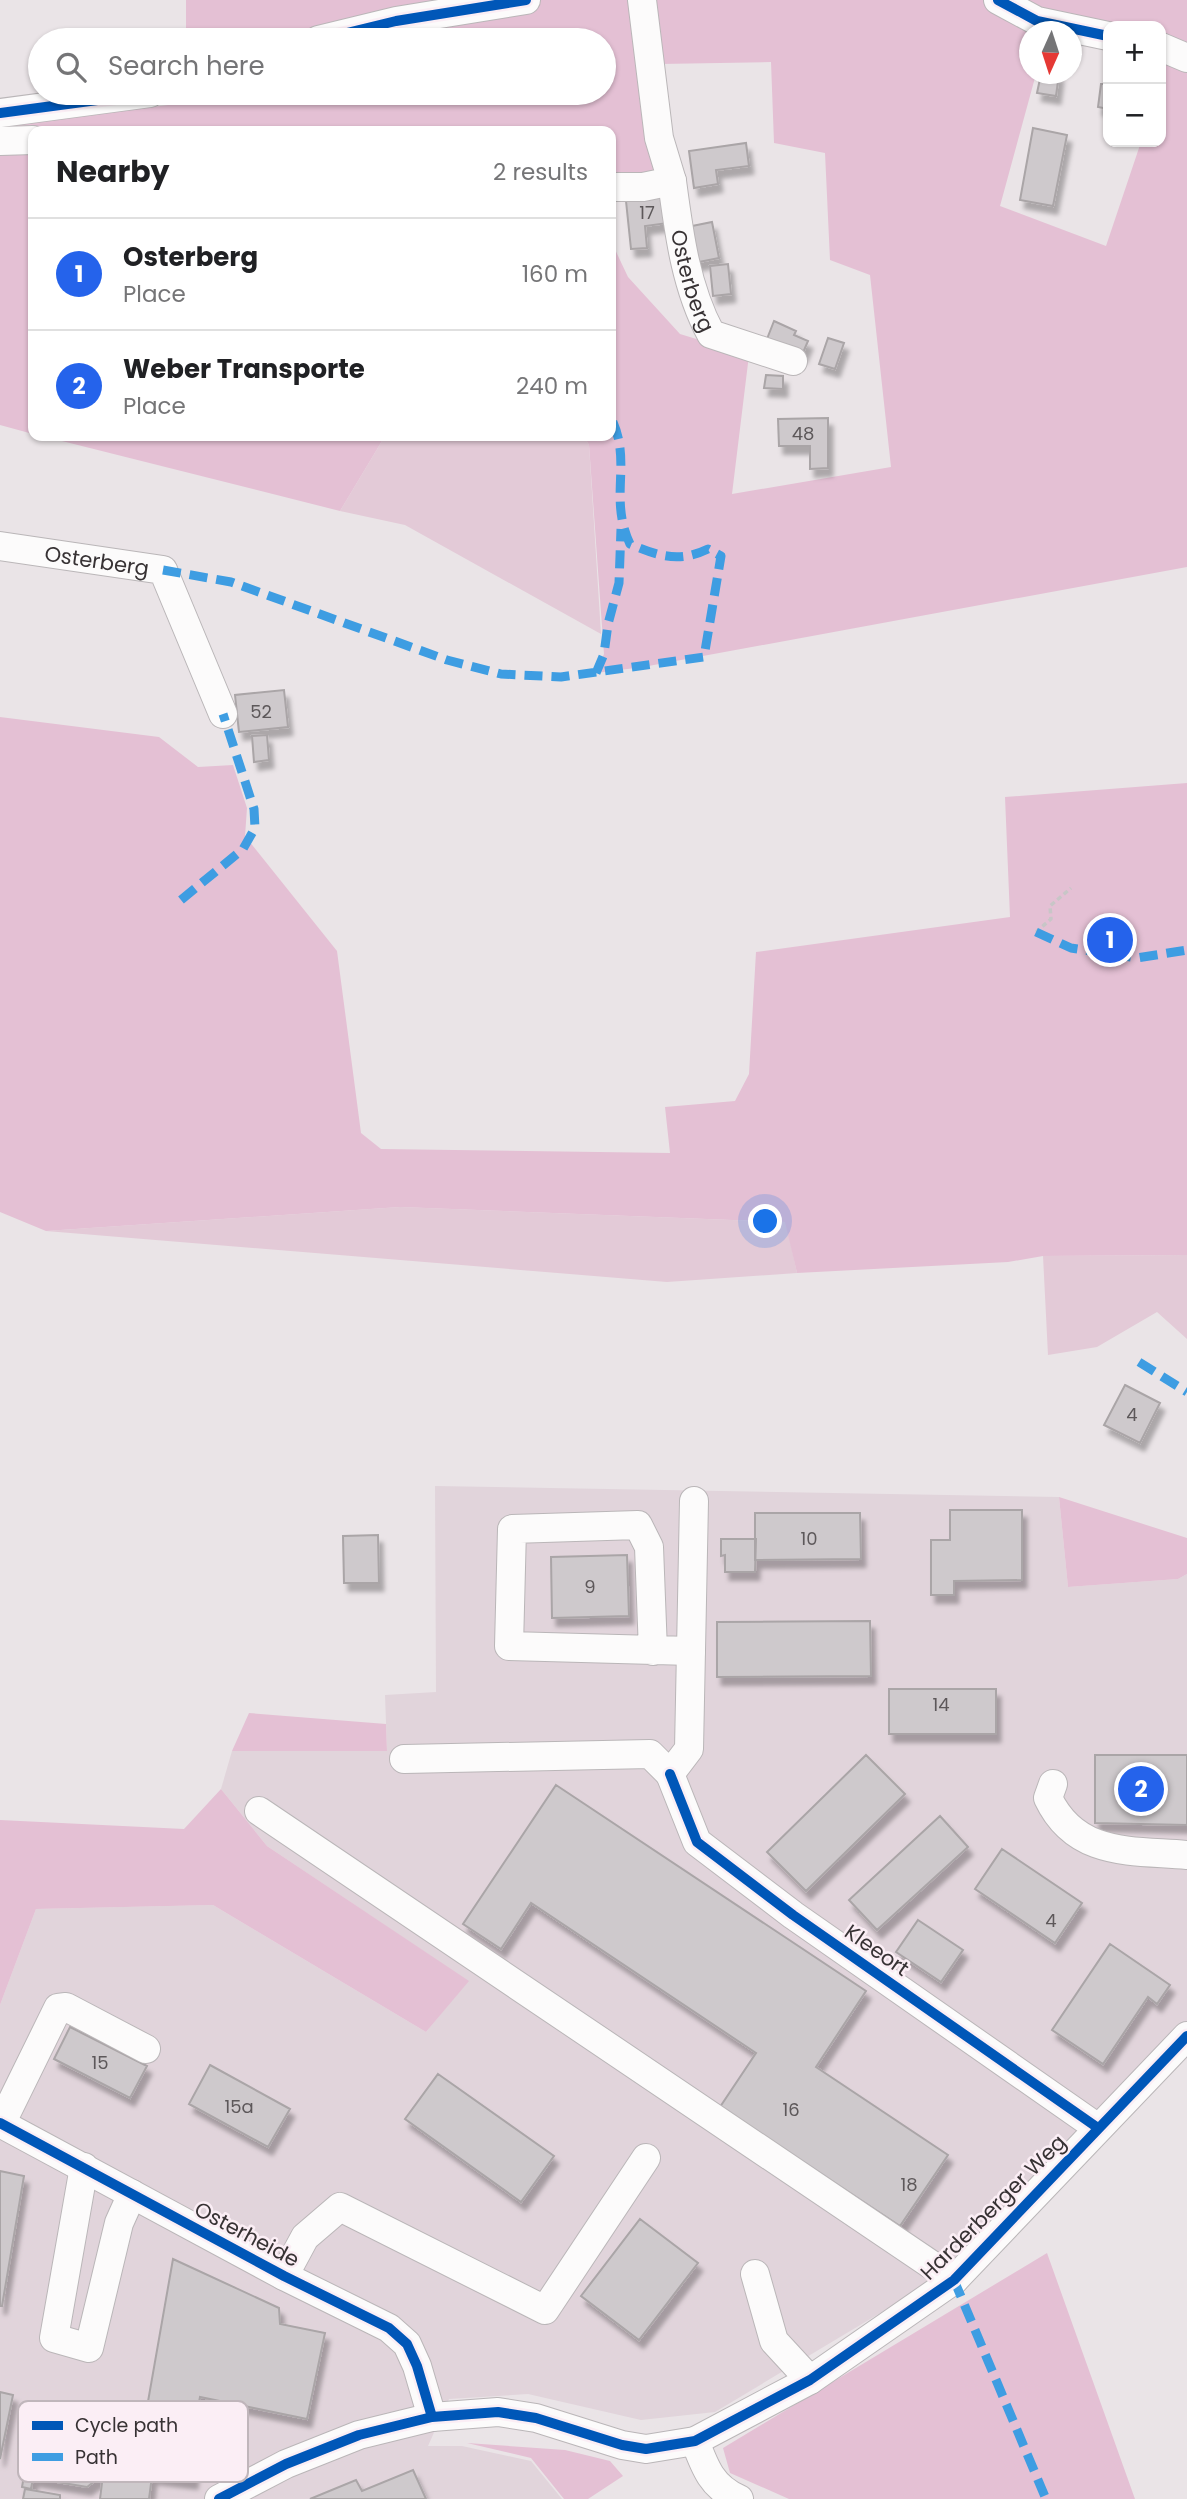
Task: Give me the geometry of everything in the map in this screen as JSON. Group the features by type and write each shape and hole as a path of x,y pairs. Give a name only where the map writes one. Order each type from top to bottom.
{"street":[{"path":"367,28 526,0"},
{"name":"Osterberg","path":"642,0 659,138 672,181 679,230 696,307 711,334 793,361"},
{"path":"998,0 1037,21 1103,35"},
{"path":"1166,49 1187,58"},
{"path":"0,113 60,105"},
{"path":"0,141 28,141"},
{"path":"616,187 643,187 672,181"},
{"name":"Osterberg","path":"0,546 163,570 223,714"},
{"path":"404,1759 650,1754 670,1774 689,1749 694,1501"},
{"path":"653,1651 649,1547 639,1525 512,1530 509,1646 653,1651 691,1651"},
{"name":"Kleeort","path":"670,1774 697,1842 793,1914 1098,2128"},
{"path":"1053,1784 1048,1798 1059,1821 1099,1847 1187,1855"},
{"path":"259,1811 954,2280"},
{"path":"1,2124 58,2008 66,2007 146,2049"},
{"name":"Harderberger Weg","path":"219,2499 286,2464 359,2435 432,2417 510,2414 646,2449 695,2441 810,2380 954,2280 1187,2036"},
{"name":"Osterheide","path":"1,2124 284,2276 389,2328 407,2344 417,2366 432,2417"},
{"path":"284,2276 305,2237 340,2207 545,2310 646,2158"},
{"path":"84,2168 54,2338 89,2348 119,2224 132,2194"},
{"path":"755,2274 774,2341 810,2380"},
{"path":"695,2441 714,2483 723,2492 739,2499"}],"path":[{"path":"1036,932 1051,919 1050,906 1071,888"}],"shaded area":[{"path":"186,0 1187,0 1187,567 643,667 596,673 604,654 587,441 616,441 616,252 628,277 680,334 749,355 732,494 891,467 870,275 830,260 825,153 774,143 771,62 660,64 654,176 616,181 616,126 28,126 28,433 0,425 0,126 168,105 616,105 616,28 186,28","holes":["1019,21 1082,21 1082,28 1103,26 1103,21 1166,21 1166,147 1139,147 1106,246 1000,206 1033,84 1019,84"]},
{"path":"62,441 382,441 340,511"},
{"path":"382,441 587,441 601,634 405,525 340,511"},
{"path":"0,717 159,737 198,767 233,765 247,808 245,836 337,951 361,1133 381,1149 670,1153 665,1107 735,1101 749,1074 756,952 1010,917 1005,797 1187,783 1187,1255 1043,1256 1008,1262 797,1273 785,1222 400,1207 46,1231 0,1212"},
{"path":"400,1207 786,1222 797,1273 667,1282 46,1231"},
{"path":"1187,1255 1187,1339 1157,1312 1097,1347 1048,1355 1043,1256"},
{"path":"435,1486 1059,1497 1068,1587 1178,1579 1187,1574 1187,2023 932,2282 715,2412 641,2420 528,2394 449,2399 428,2446 462,2446 531,2461 562,2499 0,2499 0,2005 36,1909 213,1905 426,2032 468,1981 267,1846 221,1789 232,1751 387,1751 385,1695 436,1692"},
{"path":"1059,1497 1187,1538 1187,1574 1178,1579 1068,1587"},
{"path":"249,1713 386,1724 387,1751 232,1751"},
{"path":"221,1789 267,1846 469,1981 426,2032 213,1905 36,1909 0,2005 0,1820 184,1829"},
{"path":"1047,2253 1135,2499 789,2499 730,2473 723,2448"},
{"path":"467,2443 565,2450 610,2461 623,2476 588,2499 564,2499 531,2458"}],"building":[{"path":"1039,84 1058,84 1056,96 1037,93"},
{"path":"1101,84 1103,84 1103,108 1098,107"},
{"path":"1033,128 1067,135 1053,206 1020,200"},
{"path":"746,143 749,166 716,170 718,184 694,188 689,151"},
{"path":"664,197 668,223 645,226 647,248 631,249 626,201"},
{"path":"712,222 719,258 694,263 687,227"},
{"path":"728,264 731,294 713,296 710,266"},
{"path":"774,321 796,331 794,335 808,341 802,355 765,344"},
{"path":"828,338 844,343 835,369 819,364"},
{"path":"766,375 783,376 783,389 764,388"},
{"path":"828,418 828,468 810,469 810,446 779,446 778,419"},
{"path":"284,690 288,727 239,732 235,695"},
{"path":"267,735 269,760 254,762 252,736"},
{"path":"1125,1385 1160,1403 1140,1443 1104,1425"},
{"path":"950,1510 1022,1510 1022,1580 954,1581 954,1595 931,1595 931,1540 950,1540"},
{"path":"755,1513 860,1513 861,1559 755,1560"},
{"path":"378,1535 379,1583 344,1583 343,1536"},
{"path":"721,1539 756,1539 755,1572 725,1572"},
{"path":"627,1555 629,1616 552,1618 551,1557"},
{"path":"870,1621 871,1676 717,1677 717,1622"},
{"path":"889,1689 996,1689 996,1734 889,1734"},
{"path":"866,1755 905,1794 806,1891 767,1852"},
{"path":"1095,1755 1187,1755 1187,1825 1095,1823"},
{"path":"556,1785 866,1991 816,2067 948,2155 900,2226 720,2107 756,2053 531,1903 501,1949 463,1924"},
{"path":"940,1816 968,1847 877,1930 849,1900"},
{"path":"1002,1849 1082,1903 1055,1943 975,1889"},
{"path":"918,1920 963,1950 941,1982 896,1952"},
{"path":"1110,1944 1170,1985 1157,2004 1148,1997 1103,2064 1052,2030"},
{"path":"70,2027 147,2066 130,2098 54,2059"},
{"path":"210,2065 290,2109 268,2147 189,2104"},
{"path":"438,2074 554,2156 521,2202 405,2119"},
{"path":"0,2171 24,2176 2,2306 0,2306"},
{"path":"640,2219 698,2263 639,2340 581,2296"},
{"path":"173,2259 279,2308 280,2324 325,2333 307,2419 248,2407 248,2401 219,2401 200,2397 199,2401 148,2401"},
{"path":"0,2392 13,2395 0,2459"},
{"path":"413,2470 426,2499 310,2499 356,2480 362,2491"},
{"path":"23,2482 32,2482 31,2489 22,2487"},
{"path":"57,2482 94,2482 87,2487"},
{"path":"102,2482 151,2482 149,2499 100,2499"},
{"path":"25,2489 60,2495 60,2499 23,2499"}],"marked path":[{"path":"163,570 231,582 447,660 501,674 561,677 704,657 721,556 708,549 688,556 669,556 630,544 621,511 621,465 616,431"},
{"path":"596,673 604,654 608,624 619,583 621,529"},
{"path":"181,900 243,849 255,828 254,809 223,714"},
{"path":"1036,932 1071,948 1137,958 1187,950"},
{"path":"1139,1362 1187,1392"},
{"path":"954,2280 1046,2499"}],"cycle path":[{"path":"367,28 526,0"},
{"path":"998,0 1037,21 1103,35"},
{"path":"0,113 60,105"},
{"path":"670,1774 697,1842 793,1915 1098,2128"},
{"path":"219,2499 286,2464 359,2435 432,2417 498,2412 536,2418 622,2445 646,2449 695,2441 810,2380 954,2280 1187,2036"},
{"path":"0,2123 284,2276 389,2328 407,2344 417,2366 432,2417"}],"place":[{"name":"Osterberg","path":"1110,940"},
{"name":"Weber Transporte","path":"1141,1789"}]}
